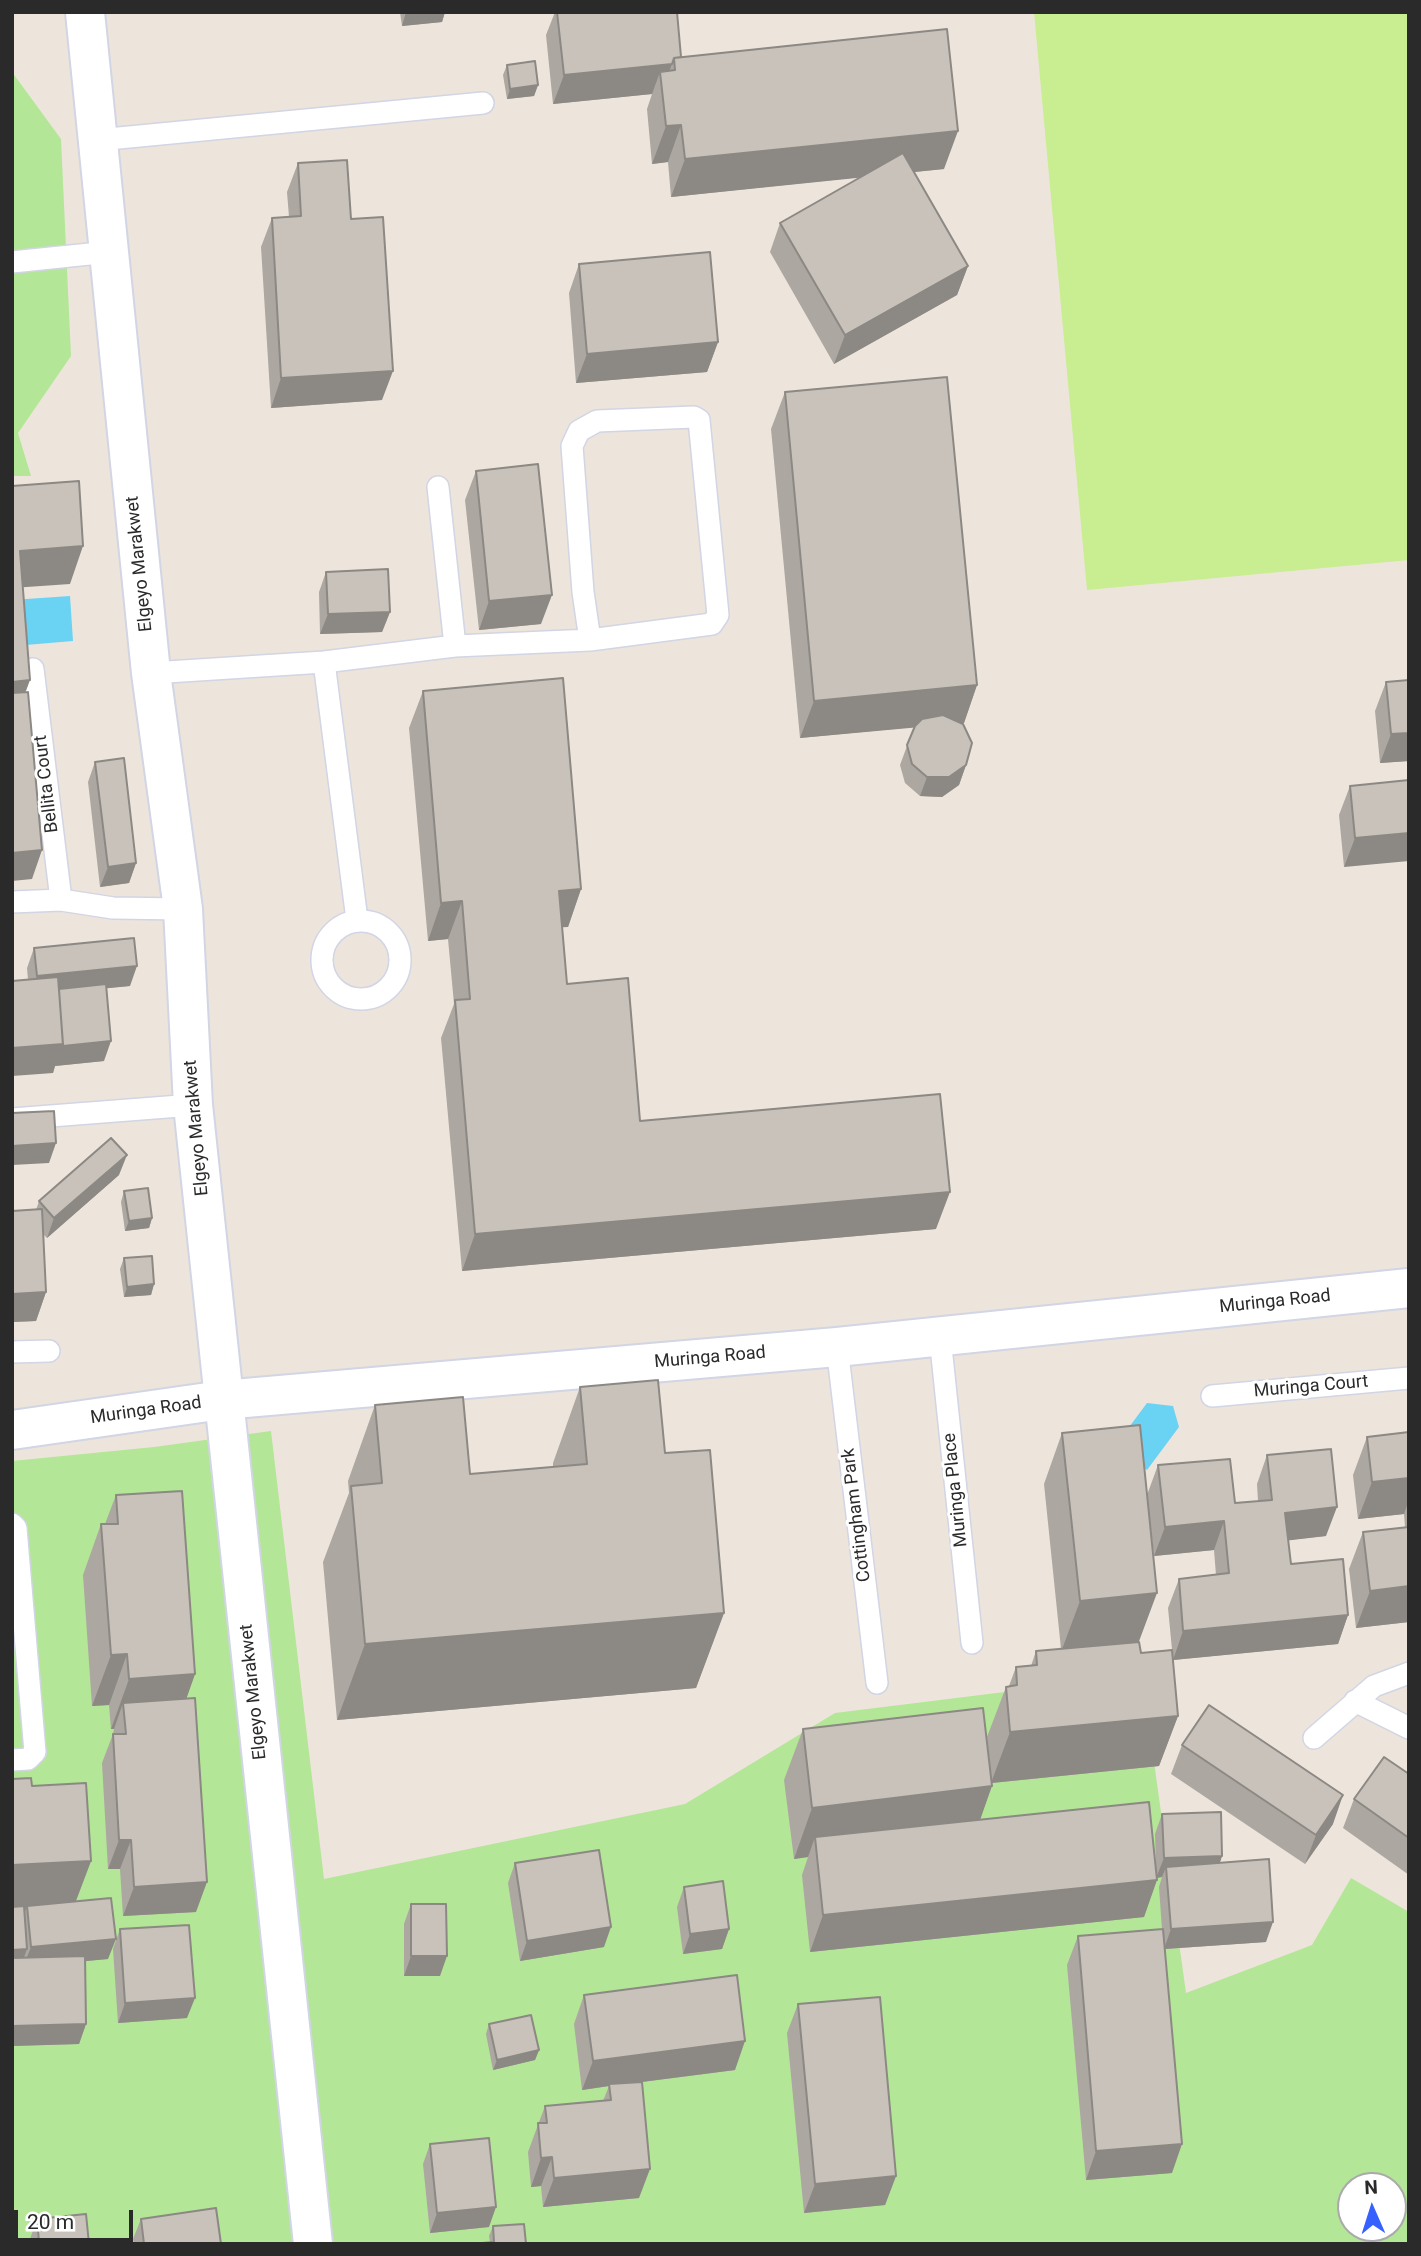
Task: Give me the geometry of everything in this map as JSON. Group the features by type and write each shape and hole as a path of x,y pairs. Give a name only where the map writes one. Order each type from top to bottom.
{"street":[{"name":"Elgeyo Marakwet","path":"85,12 150,673 183,909 193,1104 222,1401 313,2244"},
{"name":"Muringa Road","path":"12,1430 222,1401 837,1347 1409,1288"}],"lane":[{"path":"98,140 483,103"},
{"path":"12,262 109,253"},
{"path":"150,673 324,662 455,646 590,640 712,624 716,620 699,420 694,417 597,421 579,431 572,446 583,592 590,640"},
{"path":"438,488 455,646"},
{"path":"324,662 357,920"},
{"name":"Bellita Court","path":"33,669 61,900"},
{"path":"12,902 61,900 113,908 183,909"},
{"path":"12,1119 193,1104"},
{"name":"Muringa Place","path":"940,1337 971,1643"},
{"name":"Cottingham Park","path":"837,1347 877,1683"},
{"path":"12,1352 49,1351"},
{"name":"Muringa Court","path":"1212,1396 1409,1378"},
{"path":"12,1524 16,1528 35,1752 28,1759 12,1760"},
{"path":"1314,1738 1374,1686 1409,1673"},
{"path":"1355,1701 1409,1728"}],"green space":[{"path":"1034,12 1409,12 1409,560 1087,590"},
{"path":"12,72 61,139 71,356 18,433 31,476 12,476"},
{"path":"271,1431 324,1879 685,1804 835,1713 1142,1675 1186,1993 1312,1945 1351,1878 1409,1912 1409,2244 12,2244 12,1461 154,1447"}],"water":[{"path":"70,596 73,641 14,646 12,600"},
{"path":"1147,1403 1173,1406 1179,1427 1147,1470 1115,1446"}],"building":[{"path":"557,12 677,12 681,57 674,58 672,64 564,75"},
{"path":"947,29 958,131 685,159 681,125 666,126 660,72 675,70 674,58"},
{"path":"535,61 538,85 510,89 507,65"},
{"path":"903,153 968,266 845,335 780,223"},
{"path":"347,160 351,219 383,217 393,371 281,378 272,218 301,216 298,163"},
{"path":"710,252 718,342 587,354 579,264"},
{"path":"947,377 977,685 814,701 785,392"},
{"path":"538,464 552,595 489,601 476,471"},
{"path":"79,481 83,546 20,551 30,680 12,682 12,486"},
{"path":"388,569 390,612 328,614 326,572"},
{"path":"563,678 581,889 559,891 567,984 628,978 640,1121 940,1094 950,1192 475,1234 455,1000 470,999 462,901 441,903 423,691"},
{"path":"1409,680 1409,733 1391,734 1386,682"},
{"path":"28,692 42,850 12,853 12,693"},
{"path":"943,715 963,724 972,743 966,765 949,777 927,777 912,764 907,745 915,726 922,719"},
{"path":"124,758 136,863 108,867 95,762"},
{"path":"1409,780 1409,833 1355,838 1350,786"},
{"path":"134,938 137,966 37,976 34,948"},
{"path":"58,977 63,1044 12,1048 12,981"},
{"path":"106,984 111,1041 63,1046 59,989"},
{"path":"54,1111 56,1143 12,1146 12,1113"},
{"path":"111,1138 127,1155 54,1218 39,1201"},
{"path":"148,1188 152,1218 129,1221 124,1191"},
{"path":"42,1209 46,1292 12,1294 12,1211"},
{"path":"152,1256 154,1284 127,1287 124,1258"},
{"path":"658,1380 665,1453 710,1450 724,1613 365,1644 351,1486 382,1483 375,1405 463,1397 470,1474 587,1464 580,1387"},
{"path":"1140,1425 1157,1593 1080,1601 1062,1433"},
{"path":"1409,1432 1409,1478 1372,1482 1367,1437"},
{"path":"1331,1449 1337,1507 1285,1513 1291,1564 1343,1559 1348,1615 1183,1631 1179,1579 1229,1573 1224,1521 1165,1527 1158,1465 1230,1459 1235,1503 1272,1500 1267,1455"},
{"path":"182,1491 195,1674 129,1679 127,1654 111,1655 101,1524 118,1524 116,1495"},
{"path":"1409,1527 1409,1586 1370,1591 1363,1532"},
{"path":"1139,1642 1141,1653 1172,1650 1178,1716 1010,1732 1006,1687 1017,1685 1016,1667 1037,1665 1036,1651"},
{"path":"195,1698 207,1882 134,1887 131,1840 119,1840 113,1734 126,1734 123,1703"},
{"path":"1209,1705 1343,1795 1316,1835 1182,1745"},
{"path":"983,1708 992,1786 812,1808 803,1729"},
{"path":"1384,1757 1409,1774 1409,1838 1354,1799"},
{"path":"31,1778 32,1786 86,1783 91,1861 12,1865 12,1779"},
{"path":"1149,1802 1157,1880 823,1915 815,1837"},
{"path":"1221,1812 1222,1856 1164,1858 1162,1814"},
{"path":"599,1850 611,1927 527,1941 515,1863"},
{"path":"1269,1859 1273,1922 1171,1929 1166,1867"},
{"path":"723,1881 729,1929 690,1934 684,1887"},
{"path":"111,1898 116,1939 31,1947 27,1906"},
{"path":"411,1904 446,1904 447,1956 411,1956"},
{"path":"24,1906 27,1949 12,1950 12,1907"},
{"path":"189,1925 195,1998 125,2003 120,1929"},
{"path":"1163,1929 1182,2144 1096,2151 1078,1936"},
{"path":"85,1956 86,2024 12,2026 12,1958"},
{"path":"737,1975 745,2041 593,2061 584,1995"},
{"path":"880,1997 896,2176 815,2184 798,2004"},
{"path":"531,2015 539,2050 497,2060 489,2024"},
{"path":"642,2082 650,2169 554,2178 552,2157 541,2158 538,2123 547,2123 545,2106 611,2100 609,2084"},
{"path":"489,2138 496,2207 437,2213 430,2144"},
{"path":"216,2208 221,2244 144,2244 141,2219"},
{"path":"86,2214 89,2244 20,2244 39,2242 37,2219"},
{"path":"524,2224 526,2244 471,2244 494,2242 493,2226"}]}
